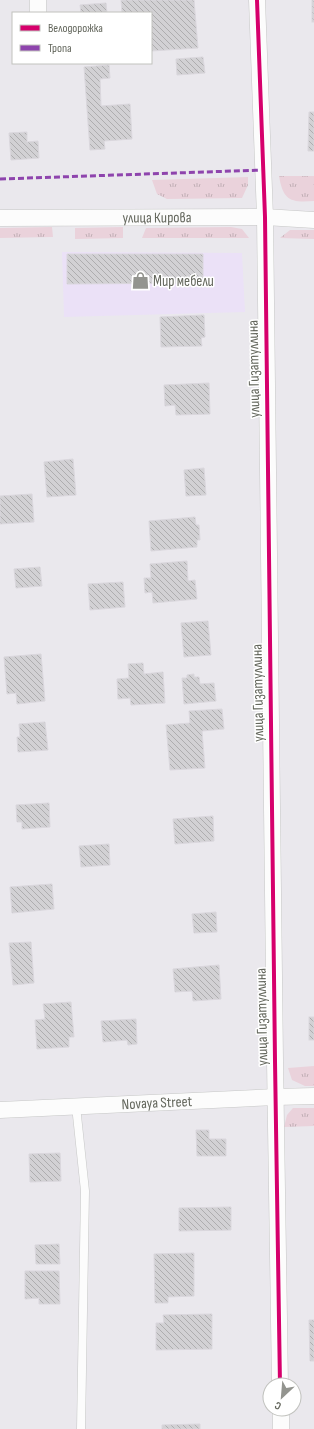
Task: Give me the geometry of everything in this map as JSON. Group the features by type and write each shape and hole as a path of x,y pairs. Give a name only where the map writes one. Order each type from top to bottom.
{"street":[{"path":"38,0 38,12"},
{"name":"улица Гизатуллина","path":"258,0 265,217 280,1377"},
{"name":"улица Кирова","path":"0,218 265,217 314,220"},
{"name":"Novaya Street","path":"0,1110 314,1096"},
{"path":"281,1417 281,1429"}],"lane":[{"path":"76,1106 86,1191 80,1429"}],"shaded area":[{"path":"62,252 242,253 245,312 64,317"}],"green space":[{"path":"279,176 314,176 314,201 299,201 289,198 283,190"},
{"path":"248,177 248,185 242,198 167,199 157,194 152,180"},
{"path":"52,227 53,237 0,238 0,228"},
{"path":"123,227 123,238 75,239 75,228"},
{"path":"231,227 242,229 249,238 142,238 146,228"},
{"path":"290,230 314,230 314,239 280,238"},
{"path":"314,1066 314,1086 305,1086 292,1080 288,1068"},
{"path":"293,1108 314,1108 314,1126 284,1127 287,1115"}],"building":[{"path":"121,0 194,0 198,48 152,51 152,12 122,12"},
{"path":"312,0 314,0 314,22 312,22"},
{"path":"106,3 107,12 81,12 80,5"},
{"path":"203,57 205,73 177,75 176,59"},
{"path":"109,65 110,78 100,79 101,106 130,104 132,139 104,141 105,149 90,150 84,67"},
{"path":"309,112 314,112 314,151 308,151"},
{"path":"27,132 27,142 38,141 39,158 11,160 9,133"},
{"path":"67,254 203,254 203,283 67,284"},
{"path":"204,315 205,337 201,338 202,346 161,347 160,317"},
{"path":"209,383 210,414 176,415 175,405 165,406 164,385"},
{"path":"73,459 76,495 47,497 44,462"},
{"path":"204,468 206,495 186,496 184,470"},
{"path":"32,494 34,522 0,524 0,496"},
{"path":"195,517 196,525 199,525 200,540 197,540 197,547 151,551 149,521"},
{"path":"187,561 188,581 195,580 197,599 153,603 152,592 145,593 144,578 151,578 150,564"},
{"path":"40,567 42,586 16,588 14,569"},
{"path":"123,582 125,607 90,610 88,584"},
{"path":"208,621 211,655 184,657 181,623"},
{"path":"41,654 45,701 17,704 16,693 7,694 4,657"},
{"path":"143,663 144,674 163,672 165,703 131,705 130,698 118,699 117,679 129,678 128,664"},
{"path":"194,674 194,677 199,677 200,684 214,683 216,701 184,704 182,678 187,678 187,675"},
{"path":"222,709 224,729 202,731 205,768 170,770 166,725 190,723 189,711"},
{"path":"45,722 48,750 18,752 17,737 20,737 19,724"},
{"path":"49,803 50,827 22,829 22,822 17,822 16,805"},
{"path":"213,816 214,841 175,844 173,819"},
{"path":"109,844 110,865 81,867 79,846"},
{"path":"52,884 54,909 12,913 10,887"},
{"path":"216,912 217,932 194,933 192,914"},
{"path":"31,942 34,983 13,985 9,943"},
{"path":"219,965 221,999 193,1001 192,991 175,992 173,969"},
{"path":"71,1002 74,1037 69,1037 69,1047 37,1049 35,1020 45,1019 43,1004"},
{"path":"309,1017 314,1017 314,1040 309,1040"},
{"path":"136,1019 137,1044 128,1045 127,1040 103,1042 101,1021"},
{"path":"196,1130 209,1130 209,1139 226,1139 226,1156 197,1156"},
{"path":"60,1153 61,1181 30,1182 29,1154"},
{"path":"231,1207 231,1230 179,1231 179,1208"},
{"path":"59,1244 60,1264 36,1264 35,1245"},
{"path":"194,1253 194,1296 168,1297 168,1303 155,1303 154,1254"},
{"path":"25,1271 59,1271 60,1304 39,1304 39,1298 25,1299"},
{"path":"212,1314 212,1349 156,1350 156,1323 164,1323 163,1315"},
{"path":"309,1320 314,1320 314,1361 310,1361"},
{"path":"200,1424 200,1429 162,1429 162,1425"}],"marked path":[{"path":"0,179 263,170"}],"cycle path":[{"path":"257,0 265,217 280,1377"}],"place":[{"name":"Мир мебели","path":"140,281"}]}
